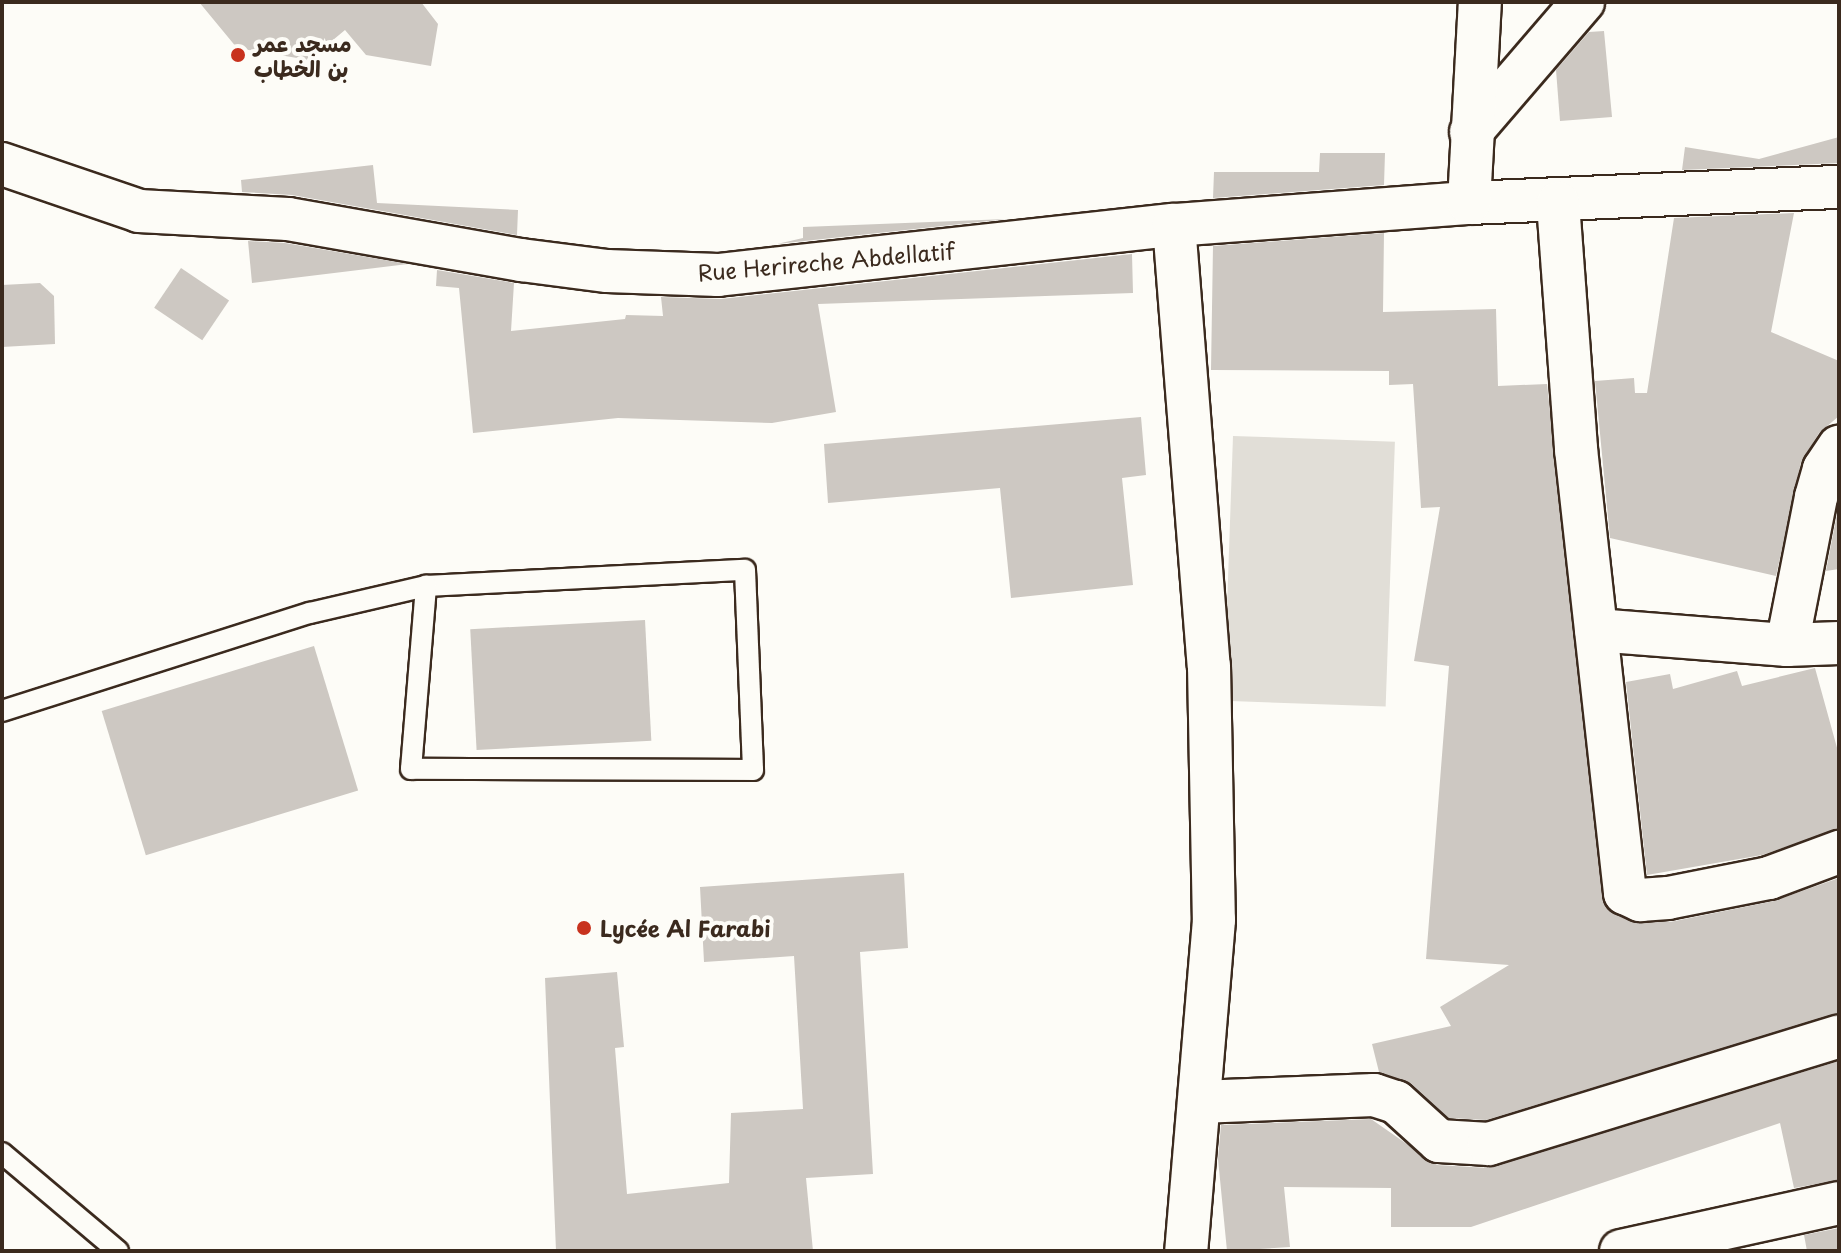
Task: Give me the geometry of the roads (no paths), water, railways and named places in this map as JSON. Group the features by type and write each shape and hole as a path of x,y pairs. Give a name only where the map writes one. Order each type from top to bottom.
{"street":[{"path":"1469,203 1480,2"},
{"path":"1471,132 1583,2"},
{"name":"Rue Herireche Abdellatif","path":"2,164 139,211 288,219 607,271 718,275 1174,225 1469,203 1558,203 1839,187"},
{"path":"1558,203 1576,449 1625,893 1640,900 1682,896 1769,878 1839,852"},
{"path":"1174,225 1209,666 1214,920 1186,1251"},
{"path":"1787,645 1816,497 1824,469 1839,447"},
{"path":"1596,630 1787,645 1839,643"},
{"path":"1199,1102 1374,1095 1396,1102 1439,1141 1489,1144 1839,1036"},
{"path":"1621,1251 1839,1203"}],"lane":[{"path":"2,711 310,613 426,586 745,570 753,770 411,769 426,586"},
{"path":"2,1153 118,1251"}],"place":[{"name":"مسجد عمر بن الخطاب","path":"238,55"},
{"name":"Lycée Al Farabi","path":"584,928"}]}
